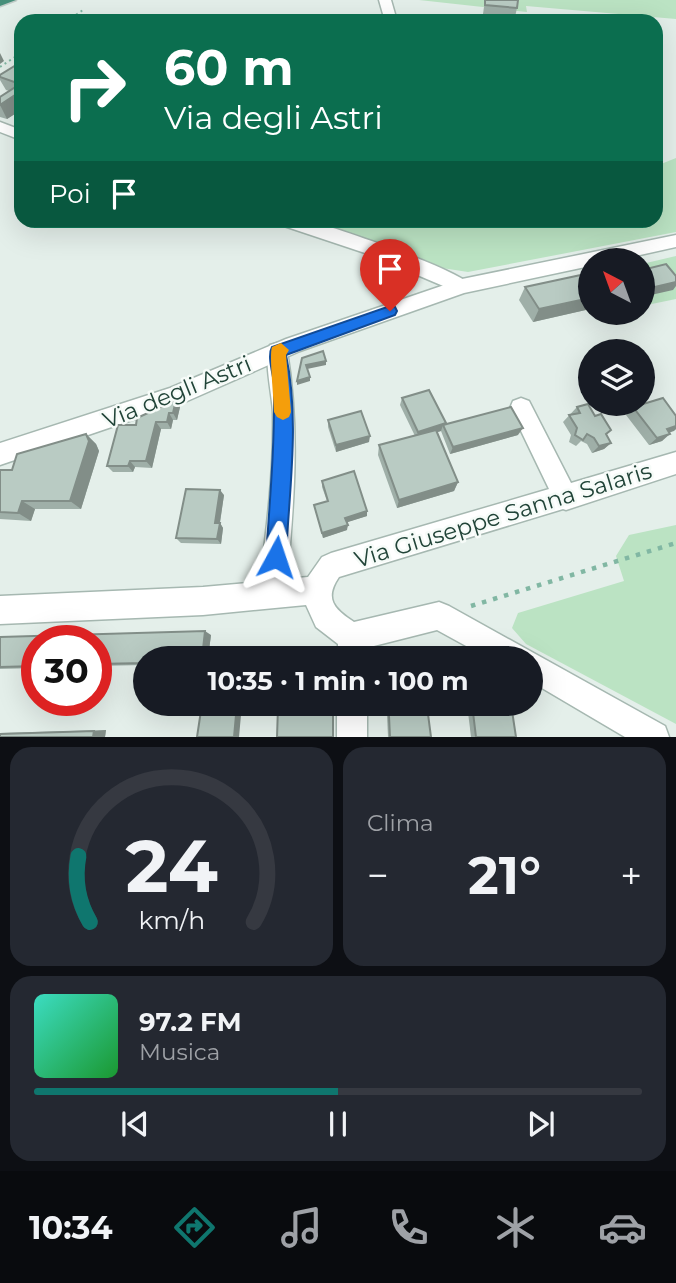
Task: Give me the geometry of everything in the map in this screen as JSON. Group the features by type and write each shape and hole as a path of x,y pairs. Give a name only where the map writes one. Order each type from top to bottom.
{"highway":[{"path":"0,3 10,0"}],"street":[{"path":"326,228 462,286"},
{"name":"Via degli Astri","path":"0,454 152,404 277,351 462,286 676,241"},
{"path":"272,595 284,430 281,371 277,351"},
{"path":"521,408 566,498"},
{"name":"Via Giuseppe Sanna Salaris","path":"0,610 203,601 272,595 676,463"},
{"path":"325,578 320,606 330,624 351,646"},
{"path":"355,646 439,616 495,646"},
{"path":"543,673 654,737"},
{"path":"352,716 352,737"}],"path":[{"path":"77,14 83,10"},
{"path":"439,616 676,543"}],"green space":[{"path":"419,0 676,0 676,19 663,18 663,14 618,14 526,6 527,12"},
{"path":"676,158 676,232 593,248 578,248 578,251 468,272 442,268 329,228 663,228 663,163"},
{"path":"676,256 676,299 655,303 655,261"},
{"path":"676,525 676,724 543,653 543,646 526,644 512,628 518,613 624,581 616,556 629,535"}],"building":[{"path":"485,0 518,0 517,8 485,5"},
{"path":"14,66 14,82 0,75"},
{"path":"14,88 14,96 0,105 0,97"},
{"path":"666,264 676,276 676,282 655,287 655,267"},
{"path":"578,276 578,301 539,309 525,287"},
{"path":"323,351 326,361 306,365 310,377 297,381 302,358"},
{"path":"429,390 446,423 418,432 402,398"},
{"path":"663,398 676,416 676,426 667,429 670,434 657,438 640,416 655,416 655,400"},
{"path":"176,400 173,413 169,413 167,422 156,422 146,461 130,461 128,466 107,466 118,425 136,425 137,418"},
{"path":"511,407 523,428 453,447 443,425"},
{"path":"361,411 370,436 336,445 328,420"},
{"path":"569,415 602,416 611,430 606,434 611,443 599,446 594,438 587,434 583,440 575,435 577,428"},
{"path":"436,430 458,482 399,500 379,445"},
{"path":"86,434 89,441 70,501 22,501 18,513 0,512 0,470 12,470 17,454"},
{"path":"354,471 367,511 345,518 348,525 322,533 314,505 328,501 322,481"},
{"path":"186,489 220,490 215,523 220,523 217,539 176,538"},
{"path":"205,631 203,646 133,646 133,663 112,664 112,634"},
{"path":"21,636 21,666 0,667 0,637"},
{"path":"200,716 236,716 234,737 197,737"},
{"path":"278,716 333,716 333,737 277,737"},
{"path":"389,716 428,716 431,737 390,737"},
{"path":"473,716 513,716 516,737 476,737"},
{"path":"94,731 93,737 0,737 0,734"}],"slow traffic":[{"path":"281,350 277,351 283,412"}],"route":[{"path":"276,557 284,430 281,371 277,351 390,311"}]}
